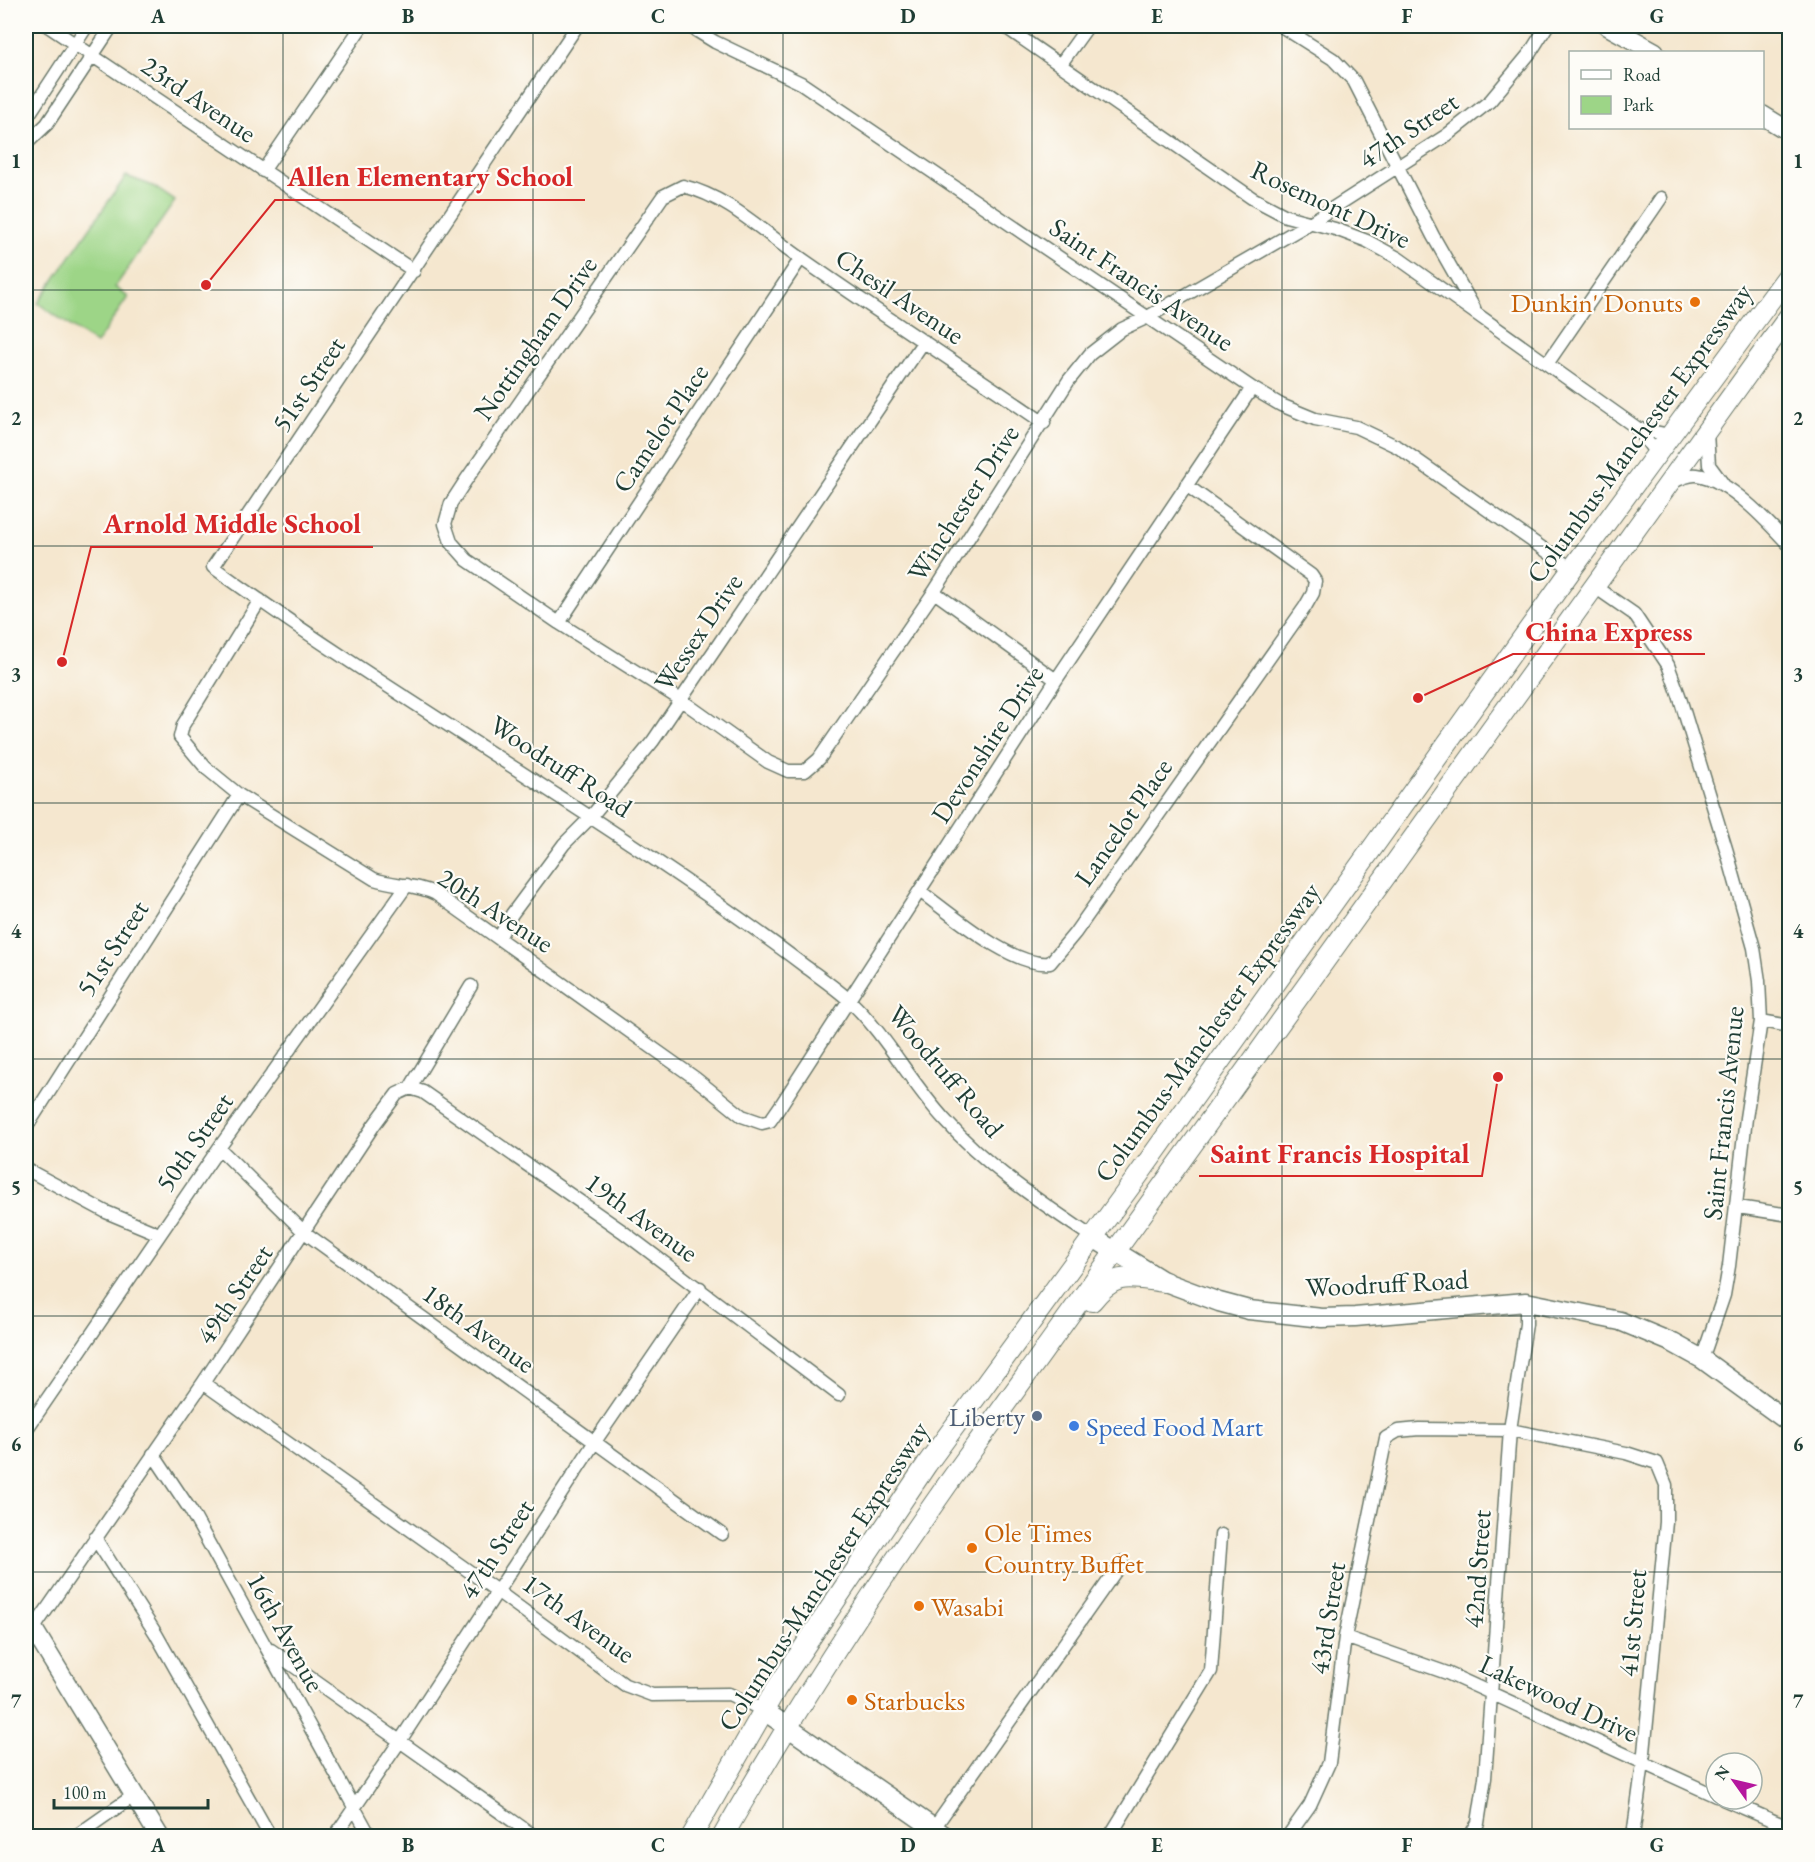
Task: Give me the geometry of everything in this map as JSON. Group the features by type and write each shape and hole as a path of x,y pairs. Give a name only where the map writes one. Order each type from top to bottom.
{"main road":[{"name":"Columbus-Manchester Expressway","path":"692,1836 763,1710 833,1600 927,1464 1336,899 1572,568 1790,273"},
{"name":"Columbus-Manchester Expressway","path":"723,1836 786,1726 869,1597 1790,315"},
{"path":"1298,1000 1290,981 1331,917 1336,899"},
{"path":"1058,1331 1076,1323 1104,1286 1114,1279 1123,1277 1165,1282"}],"street":[{"name":"23rd Avenue","path":"48,26 414,271"},
{"path":"26,118 87,26"},
{"path":"26,144 47,124 112,26"},
{"path":"263,171 362,26"},
{"name":"51st Street","path":"260,600 213,567 577,26"},
{"name":"Saint Francis Avenue","path":"689,26 715,42 801,83 1252,388 1315,419 1356,427 1398,447 1572,568"},
{"name":"Rosemont Drive","path":"1004,26 1252,198 1308,224 1335,229 1367,241 1398,258 1637,428 1656,453"},
{"path":"1060,65 1088,26"},
{"path":"1281,26 1333,59 1354,81 1476,312"},
{"name":"47th Street","path":"1146,318 1308,224 1447,135 1490,101 1530,53 1546,26"},
{"path":"1608,26 1653,51"},
{"path":"1764,116 1790,132"},
{"name":"Nottingham Drive","path":"480,569 466,560 451,542 445,524 451,503 472,470 663,196 682,186 703,191 730,207"},
{"path":"1547,364 1661,198"},
{"name":"Chesil Avenue","path":"730,207 1044,423"},
{"name":"Camelot Place","path":"559,623 801,258"},
{"name":"Winchester Drive","path":"480,569 559,623 681,700 768,762 788,771 805,771 819,759 934,592 1044,423 1069,380 1090,354 1122,328 1146,318"},
{"name":"Wessex Drive","path":"499,938 512,914 564,844 590,818 653,741 924,341"},
{"name":"Devonshire Drive","path":"762,1123 770,1121 779,1108 921,892 1056,680 1252,388"},
{"name":"Rosemont Drive","path":"1637,428 1669,435"},
{"path":"1707,433 1709,465 1726,487 1751,507 1790,546"},
{"path":"1670,483 1682,477 1699,475 1726,487"},
{"name":"Lancelot Place","path":"921,892 962,922 1023,960 1038,965 1050,963 1075,933 1305,607 1313,593 1315,581 1303,569 1186,485"},
{"name":"Saint Francis Avenue","path":"1595,587 1634,615 1668,665 1680,695 1754,948 1761,1021 1746,1118 1738,1207 1724,1295 1702,1359"},
{"path":"934,592 1056,680"},
{"name":"20th Avenue","path":"260,600 183,725 180,737 195,757 238,795 374,879 391,885 423,887 436,894 695,1078 742,1116 762,1123"},
{"name":"Woodruff Road","path":"260,600 590,818 795,958 850,1001 879,1034 923,1095 967,1143 1023,1190 1092,1237 1165,1282 1219,1302 1249,1310 1322,1318 1526,1302 1620,1321 1673,1343 1702,1359 1790,1423"},
{"name":"51st Street","path":"26,1128 238,795"},
{"name":"50th Street","path":"26,1430 219,1148 407,885"},
{"name":"49th Street","path":"30,1623 95,1538 203,1383 397,1094 410,1088 471,986"},
{"path":"1761,1021 1790,1026"},
{"name":"19th Avenue","path":"410,1088 423,1092 473,1126 700,1288 840,1395"},
{"name":"18th Avenue","path":"219,1148 304,1232 596,1440 722,1534"},
{"path":"26,1169 106,1212 159,1234"},
{"path":"1738,1207 1790,1215"},
{"name":"47th Street","path":"335,1836 400,1741 596,1440 700,1288"},
{"name":"42nd Street","path":"1470,1836 1478,1823 1485,1778 1510,1430 1526,1324 1526,1302"},
{"name":"17th Avenue","path":"203,1383 497,1591 603,1671 637,1692 668,1696 711,1692 729,1694 763,1710 940,1832"},
{"name":"43rd Street","path":"1288,1836 1310,1805 1329,1763 1345,1637 1386,1438 1398,1431 1425,1429 1510,1430"},
{"name":"41st Street","path":"1510,1430 1626,1453 1657,1463 1666,1485 1666,1522 1643,1763 1633,1836"},
{"name":"16th Avenue","path":"153,1454 180,1491 370,1836"},
{"path":"1110,1836 1211,1671 1221,1535"},
{"path":"95,1538 156,1634 270,1836"},
{"path":"940,1832 1122,1562"},
{"path":"30,1623 136,1794 159,1836"},
{"name":"Lakewood Drive","path":"1345,1637 1403,1656 1492,1694 1704,1791"},
{"path":"269,1649 534,1836"},
{"path":"76,1836 136,1794"},
{"path":"1751,1811 1790,1828"}],"green space":[{"path":"126,176 153,186 175,201 115,287 128,297 96,344 38,303"}],"place":[{"name":"Allen Elementary School","path":"206,285"},
{"name":"Dunkin' Donuts","path":"1695,302"},
{"name":"Arnold Middle School","path":"62,662"},
{"name":"China Express","path":"1418,698"},
{"name":"Saint Francis Hospital","path":"1498,1077"},
{"name":"Liberty","path":"1037,1416"},
{"name":"Speed Food Mart","path":"1074,1426"},
{"name":"Ole Times Country Buffet","path":"972,1548"},
{"name":"Wasabi","path":"919,1606"},
{"name":"Starbucks","path":"852,1700"}]}
